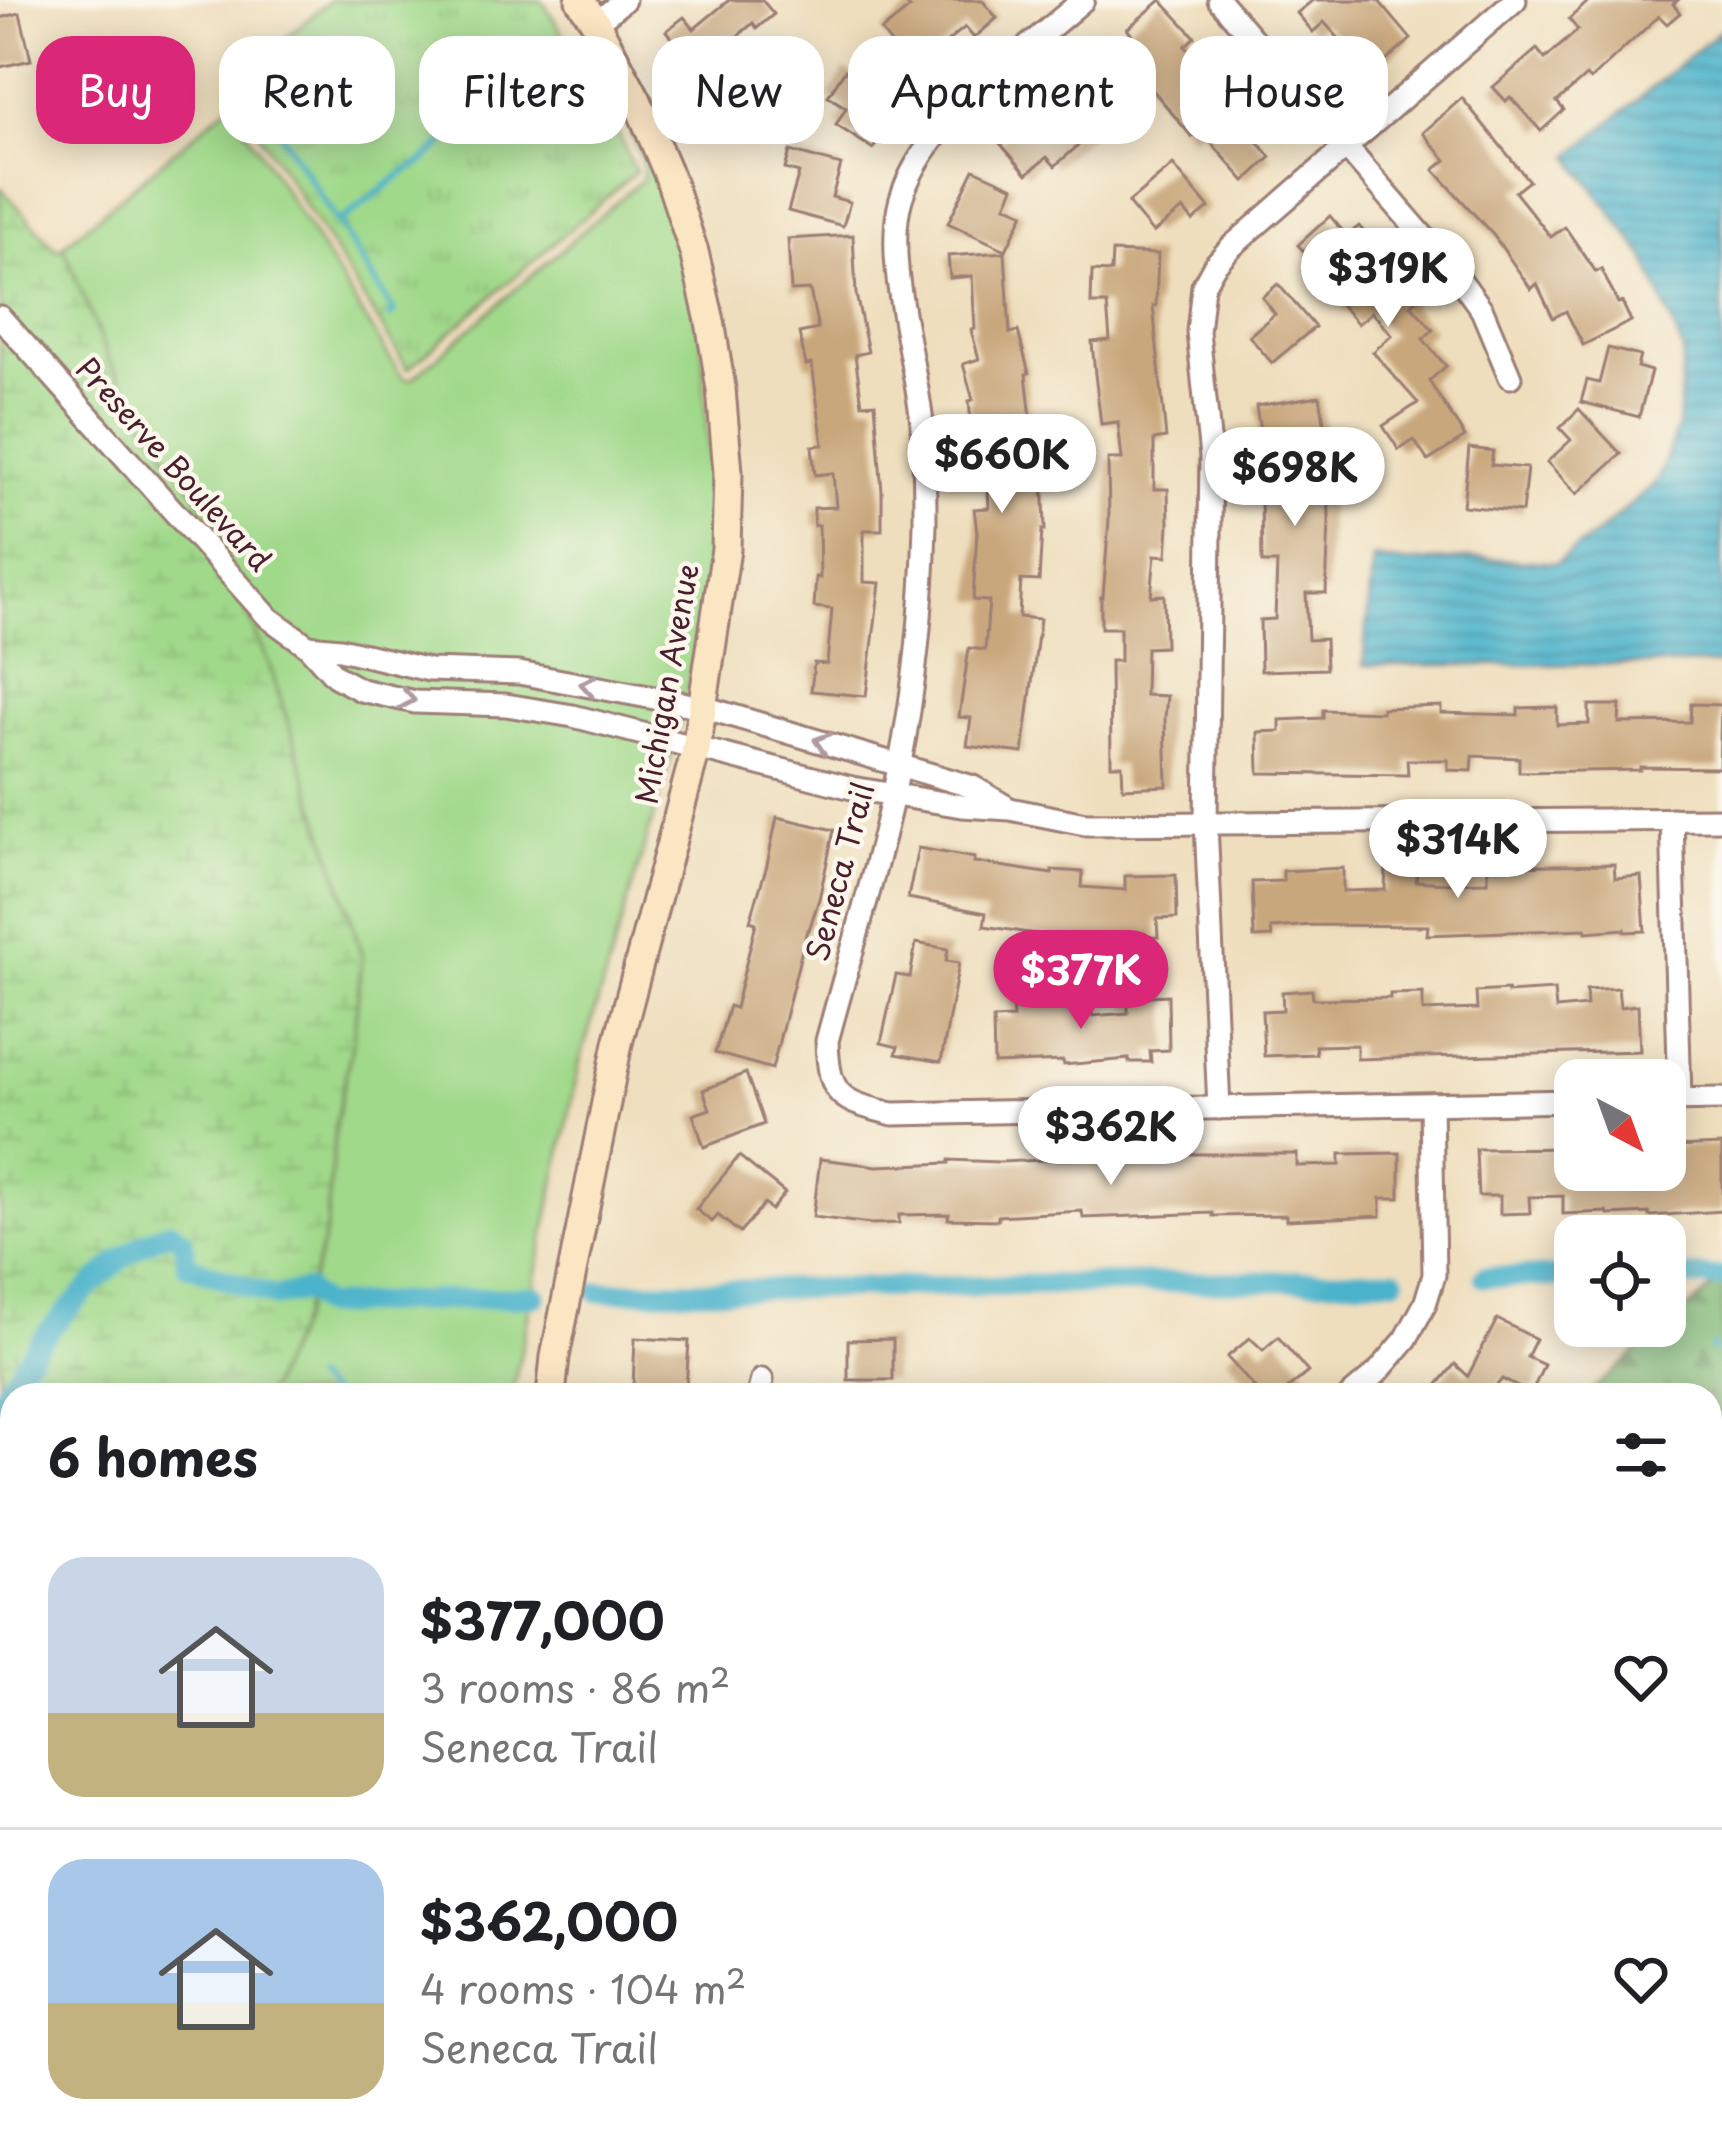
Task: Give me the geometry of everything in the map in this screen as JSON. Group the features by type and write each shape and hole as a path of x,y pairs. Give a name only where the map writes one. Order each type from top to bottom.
{"street":[{"path":"588,11 624,0"},
{"name":"Seneca Trail","path":"1083,0 952,115 916,166 901,200 900,294 922,425 925,522 920,626 893,794 827,1041 829,1076 839,1093 861,1106 893,1114 1554,1101"},
{"path":"1219,0 1455,273 1482,310 1510,377"},
{"path":"1219,1108 1206,823 1211,457 1198,332 1203,286 1230,248 1515,0"},
{"name":"Michigan Avenue","path":"552,1383 618,1043 696,749 726,549 728,472 722,389 705,298 669,176 637,100 588,11"},
{"name":"Preserve Boulevard","path":"0,317 269,618 308,646 335,676 361,690 415,702 506,705 573,716 852,788 1010,809"},
{"name":"Preserve Boulevard","path":"308,646 429,670 519,673 703,706 973,788 1010,809"},
{"path":"1010,809 1085,824 1722,819"},
{"path":"1672,819 1672,1059"},
{"path":"1686,1100 1722,1099"},
{"path":"1366,1383 1406,1339 1426,1304 1434,1275 1430,1104"}],"green space":[{"path":"330,0 542,0 564,36 419,36 419,144 623,144 636,172 408,369 266,144 395,144 395,36 289,36"},
{"path":"219,113 219,144 255,144 407,379 643,179 644,169 628,125 653,168 683,254 702,337 713,553 673,751 580,1061 514,1383 272,1383 301,1319 326,1229 335,1125 353,1041 138,411 107,356 63,246 183,144 195,144 195,134"},
{"path":"0,187 57,250 63,246 107,356 198,498 269,664 362,956 353,1041 335,1125 326,1229 301,1319 272,1383 0,1383"},
{"path":"1722,1282 1722,1383 1601,1383 1643,1347 1686,1347 1686,1310"}],"water":[{"path":"1722,29 1722,664 1363,665 1373,558 1403,563 1482,558 1556,563 1657,482 1678,426 1683,351 1645,257 1570,156"}],"building":[{"path":"729,0 762,0 774,14 738,36 670,36 666,31 684,17 694,29"},
{"path":"903,0 982,0 997,18 976,36 965,27 954,36 885,36 881,31 910,8"},
{"path":"1161,0 1194,36 1180,36 1180,123 1156,94 1156,36 1133,36 1127,29"},
{"path":"1313,0 1378,0 1411,39 1388,59 1388,36 1337,36 1324,22 1313,32 1297,13"},
{"path":"1590,0 1678,0 1673,4 1680,13 1667,24 1659,16 1590,80 1586,76 1557,102 1564,110 1541,131 1510,97 1506,101 1493,87 1537,49 1545,59 1578,30 1569,19"},
{"path":"20,13 31,60 0,67 0,18"},
{"path":"845,70 848,133 836,125 846,108 828,96"},
{"path":"1462,98 1529,181 1515,192 1551,237 1565,227 1596,272 1601,269 1631,321 1583,345 1566,311 1553,318 1537,284 1531,289 1494,236 1434,170 1446,160 1423,133"},
{"path":"1001,144 1080,144 1055,166 1047,157 1027,174"},
{"path":"1212,144 1260,144 1271,157 1245,181"},
{"path":"790,151 841,165 832,197 850,202 843,226 788,211 799,173 785,169"},
{"path":"1173,165 1209,208 1193,221 1183,209 1153,233 1128,203"},
{"path":"974,169 1014,187 1006,205 1024,213 1006,250 948,223"},
{"path":"1330,216 1347,236 1359,226 1420,297 1411,305 1433,330 1423,339 1446,366 1429,381 1465,437 1428,461 1414,440 1399,450 1383,426 1418,403 1373,352 1392,335 1372,312 1358,324 1337,301 1344,295 1298,245"},
{"path":"853,235 856,294 868,352 855,355 862,404 875,403 882,492 882,530 864,530 864,582 880,583 866,696 811,691 814,663 827,664 832,609 814,607 816,577 820,578 814,508 836,507 833,473 815,475 812,446 823,445 812,364 806,365 799,333 818,329 810,290 791,291 788,239"},
{"path":"1005,252 1010,333 1018,331 1029,373 1037,471 1043,471 1045,530 1039,581 1021,580 1019,617 1040,619 1023,753 967,746 971,718 959,717 969,648 985,650 989,601 973,600 974,509 989,508 987,473 991,473 986,421 971,423 969,401 973,400 963,364 979,359 971,330 975,329 972,276 950,278 948,256"},
{"path":"1112,252 1158,254 1153,306 1166,438 1154,440 1154,489 1168,489 1169,525 1167,556 1155,555 1151,596 1164,595 1165,647 1146,648 1145,695 1167,696 1167,786 1123,788 1122,765 1111,765 1110,661 1120,661 1120,628 1101,628 1101,597 1109,520 1108,459 1122,459 1118,422 1101,424 1095,374 1092,342 1110,340 1107,304 1091,304 1092,271 1111,272"},
{"path":"1278,284 1315,327 1272,363 1249,336 1275,314 1262,297"},
{"path":"1608,348 1640,356 1637,367 1651,371 1639,417 1581,402 1587,380 1599,383"},
{"path":"1320,396 1328,447 1326,593 1306,593 1308,640 1325,639 1326,669 1261,671 1260,620 1275,619 1277,563 1262,563 1261,492 1276,492 1274,455 1264,457 1256,406"},
{"path":"1579,409 1621,454 1577,494 1547,462 1571,440 1560,428"},
{"path":"1469,448 1493,451 1491,465 1527,468 1522,512 1463,506"},
{"path":"1691,704 1721,705 1719,768 1519,772 1519,758 1473,756 1472,771 1448,770 1448,760 1407,760 1408,775 1259,773 1258,732 1280,731 1280,720 1323,718 1323,710 1382,712 1382,708 1441,706 1441,713 1518,715 1518,708 1557,707 1557,725 1589,724 1589,705 1620,705 1619,723 1690,722"},
{"path":"777,817 834,830 772,1069 715,1053 729,1006 735,1008 756,923 750,921"},
{"path":"918,848 1052,874 1052,870 1083,872 1082,887 1125,890 1125,876 1176,875 1177,918 1157,919 1158,937 1107,941 984,926 986,913 908,898"},
{"path":"1614,864 1615,878 1641,876 1645,931 1427,935 1428,926 1313,925 1271,928 1272,937 1254,938 1252,882 1283,881 1283,871 1343,868 1343,891 1385,890 1386,867 1417,868 1416,881 1445,883 1488,882 1488,866"},
{"path":"916,943 948,949 946,961 959,963 941,1062 896,1054 898,1047 881,1043 896,975 910,977"},
{"path":"1618,988 1620,1007 1638,1005 1640,1051 1357,1059 1357,1045 1315,1046 1316,1054 1264,1056 1262,1011 1283,1010 1282,992 1312,990 1313,999 1423,993 1423,1011 1477,1009 1476,992 1508,990 1554,990 1556,1009 1587,1006 1586,990"},
{"path":"1168,995 1169,1050 1150,1051 1151,1062 994,1064 993,1019 1013,1018 1012,999 1090,997 1092,1016 1128,1013 1128,997"},
{"path":"746,1073 764,1124 704,1147 693,1115 710,1109 703,1090"},
{"path":"1722,1145 1722,1211 1563,1214 1563,1196 1529,1197 1530,1213 1500,1214 1500,1196 1478,1196 1476,1149 1554,1148 1554,1191 1686,1191 1686,1146"},
{"path":"1400,1153 1400,1198 1381,1198 1381,1216 1286,1220 1286,1215 1213,1213 1083,1218 1082,1211 998,1216 998,1220 899,1215 899,1223 871,1224 813,1217 820,1159 877,1166 949,1160 1297,1154 1297,1166 1340,1165 1340,1154"},
{"path":"739,1156 785,1193 771,1210 764,1204 740,1233 718,1215 712,1222 696,1209"},
{"path":"1497,1319 1536,1339 1527,1357 1544,1365 1536,1383 1502,1379 1499,1383 1439,1383 1455,1364 1468,1376"},
{"path":"1278,1337 1308,1372 1295,1383 1250,1383 1227,1357 1250,1338 1263,1350"},
{"path":"635,1338 689,1341 686,1383 633,1383"},
{"path":"893,1339 893,1380 848,1380 848,1340"}],"waterway":[{"path":"287,144 338,223"},
{"path":"390,316 394,312 338,223 443,144"},
{"path":"12,1383 36,1346 84,1293 135,1249 170,1231 183,1240 187,1265 275,1297 306,1290 323,1306 536,1296"},
{"path":"1484,1277 1554,1277"},
{"path":"1686,1277 1722,1277"},
{"path":"598,1292 1395,1279"},
{"path":"970,1287 970,1294"},
{"path":"312,1379 317,1383"}]}
